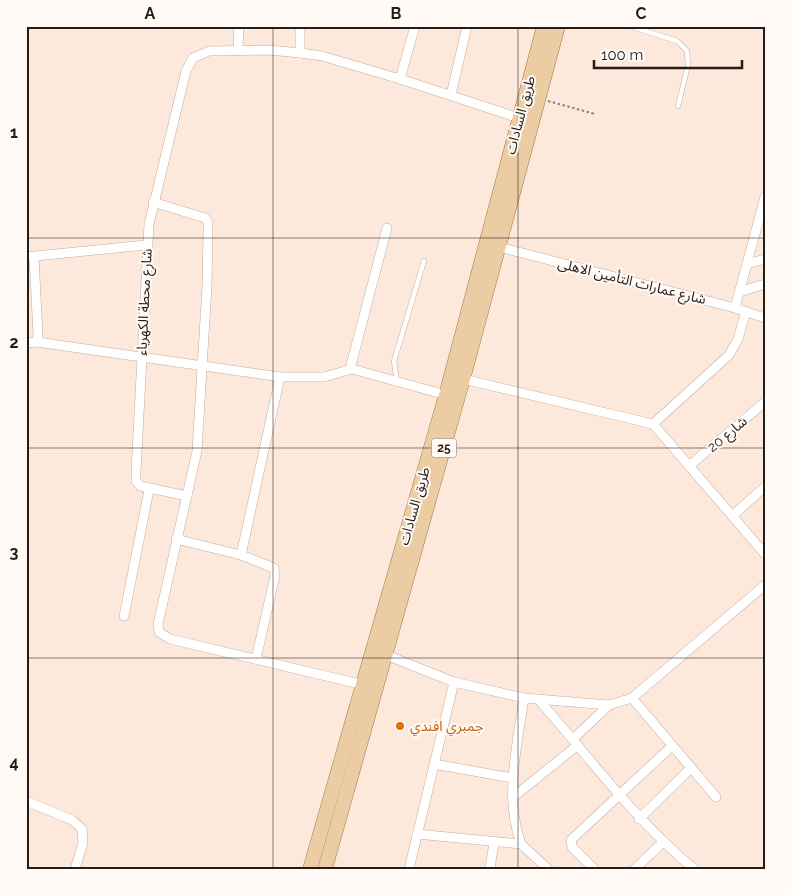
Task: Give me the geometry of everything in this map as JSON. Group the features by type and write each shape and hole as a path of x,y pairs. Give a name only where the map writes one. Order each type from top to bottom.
{"main road":[{"name":"طريق السادات","path":"324,869 386,655 408,551 446,395 544,26"},
{"name":"طريق السادات","path":"310,869 364,685 463,379 558,26"}],"street":[{"path":"239,26 238,49 300,52 322,56 451,95 519,118"},
{"path":"300,26 300,52"},
{"path":"400,79 415,26"},
{"path":"451,95 467,26"},
{"name":"شارع محطة الكهرباء","path":"149,490 140,486 136,481 146,245 153,202 186,71 193,58 200,53 238,49"},
{"path":"153,202 197,215 205,218 208,222 207,286 196,451 188,496 176,539 158,624 159,632 170,639 364,685"},
{"path":"735,308 764,202"},
{"path":"350,369 387,228"},
{"path":"755,233 765,230"},
{"path":"37,342 39,315 30,256 146,245"},
{"name":"شارع عمارات التأمين الاهلى","path":"499,247 735,308 765,318"},
{"path":"747,264 765,259"},
{"path":"739,292 765,284"},
{"path":"653,424 729,355 749,312 765,310"},
{"path":"26,343 37,342 280,377 324,377 350,369 446,395"},
{"path":"241,555 280,377"},
{"path":"463,379 653,424 765,554"},
{"name":"شارع 20","path":"689,466 765,402"},
{"path":"732,516 765,487"},
{"path":"124,616 149,490 188,496"},
{"path":"176,539 241,555 273,566 276,572 256,660"},
{"path":"386,655 454,682 524,698 609,705 632,698 765,585"},
{"path":"409,869 454,682"},
{"path":"524,698 512,778 512,798 516,830 521,844 548,869"},
{"path":"632,698 716,797"},
{"path":"538,699 639,819 662,842 694,869"},
{"path":"512,798 576,742 609,705"},
{"path":"594,869 572,847 571,840 672,746"},
{"path":"434,764 512,778"},
{"path":"639,819 691,768"},
{"path":"26,801 72,820 82,829 83,843 74,869"},
{"path":"417,834 521,844"},
{"path":"490,869 494,842"},
{"path":"635,869 662,842"}],"lane":[{"path":"630,26 677,40 688,51 688,66 678,106"},
{"path":"397,382 394,361 424,261"}],"path":[{"path":"539,99 595,114"}],"place":[{"name":"جمبري افندي","path":"400,726"}]}
